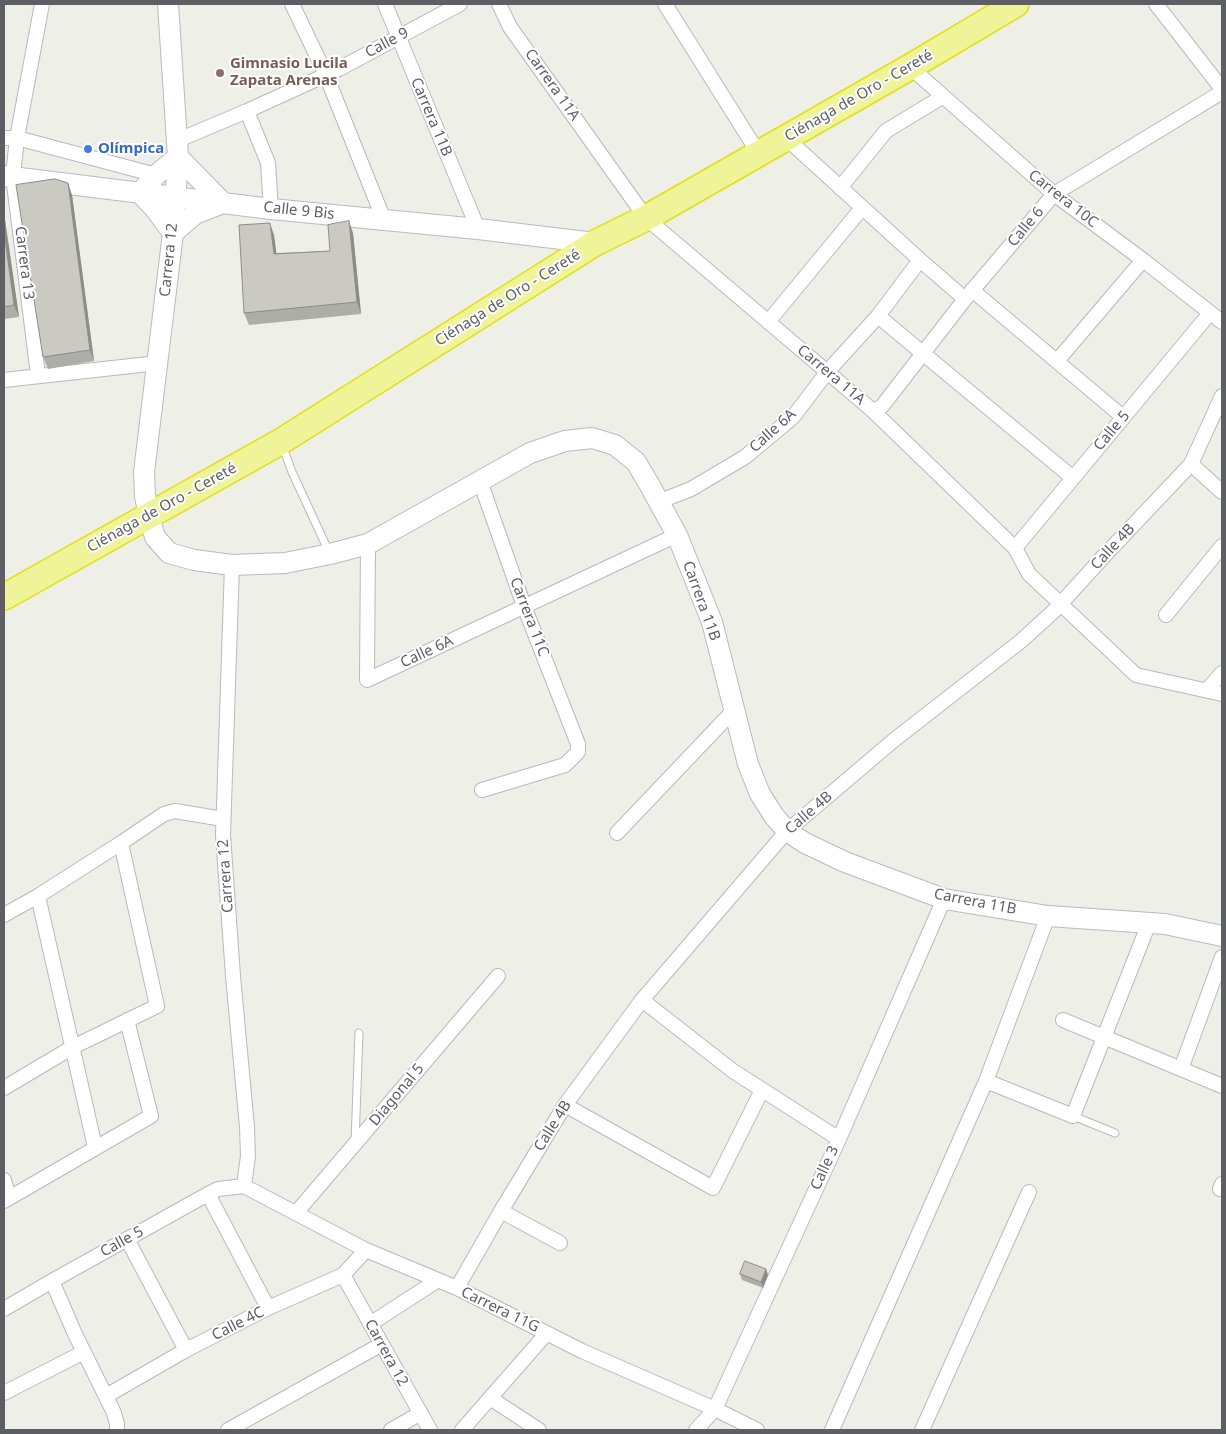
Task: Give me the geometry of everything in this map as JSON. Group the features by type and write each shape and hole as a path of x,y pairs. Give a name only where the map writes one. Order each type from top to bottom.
{"highway":[{"name":"Ciénaga de Oro - Cereté","path":"4,598 280,442 595,243 646,218 910,67 1004,6"}],"street":[{"name":"Carrera 13","path":"38,375 8,176 11,138 42,4"},
{"name":"Carrera 12","path":"149,516 145,496 144,472 173,233 177,149 168,4"},
{"path":"292,4 326,75 384,220"},
{"name":"Carrera 11B","path":"385,4 478,229"},
{"name":"Calle 9","path":"177,149 247,111 326,75 460,4"},
{"name":"Carrera 11A","path":"499,4 510,27 646,218 872,410 1015,548 1029,574 1136,675 1222,694"},
{"path":"665,4 759,154"},
{"path":"1156,4 1222,90"},
{"name":"Carrera 10C","path":"910,67 1054,194 1222,322"},
{"name":"Calle 6","path":"872,410 878,409 883,405 969,295 1054,194 1222,90"},
{"path":"840,188 886,130 942,97"},
{"path":"247,111 268,163 271,209"},
{"path":"11,138 156,175"},
{"path":"786,138 920,260 1057,361 1123,418"},
{"path":"177,149 223,203 195,214 173,233 156,210 140,193 177,149"},
{"name":"Calle 9 Bis","path":"8,176 271,209 478,229 595,243"},
{"path":"768,322 862,208"},
{"name":"Calle 6A","path":"658,502 691,489 745,457 793,416 828,371 878,316 920,260"},
{"path":"1057,361 1143,260"},
{"name":"Calle 5","path":"1015,548 1210,313"},
{"path":"878,316 1073,478"},
{"path":"4,380 158,362"},
{"name":"Calle 4B","path":"456,1288 566,1105 642,1000 787,831 894,740 1021,641 1060,604 1192,464 1222,396"},
{"name":"Carrera 11B","path":"149,516 155,537 169,553 194,560 232,565 286,563 368,544 530,453 564,441 592,438 615,446 636,462 676,535 712,622 748,764 760,794 774,816 787,831 805,843 845,862 944,899 1048,916 1164,924 1222,936"},
{"path":"1192,464 1222,492"},
{"name":"Carrera 11C","path":"480,480 524,606 578,744 578,752 564,765 482,790"},
{"name":"Calle 6A","path":"368,544 367,680 676,535"},
{"path":"1166,615 1222,546"},
{"name":"Carrera 12","path":"232,565 223,834 232,967 247,1127 248,1156 244,1186"},
{"path":"1208,690 1222,673"},
{"path":"617,833 734,710"},
{"path":"4,915 122,843 164,814 175,811 223,819"},
{"path":"4,1088 73,1047 158,1006 122,843"},
{"path":"38,896 95,1147"},
{"name":"Calle 3","path":"696,1430 715,1409 838,1139 944,899"},
{"path":"832,1430 986,1081 1048,916"},
{"path":"986,1081 1073,1116 1149,923"},
{"path":"1182,1069 1222,957"},
{"name":"Diagonal 5","path":"296,1213 498,976"},
{"path":"642,1000 732,1071 838,1139"},
{"path":"4,1180 6,1200 151,1116 127,1020"},
{"path":"1062,1020 1222,1086"},
{"path":"566,1105 713,1188 762,1090"},
{"name":"Calle 5","path":"4,1310 52,1280 208,1194 218,1189 244,1186"},
{"name":"Carrera 11G","path":"244,1186 366,1250 456,1288 582,1351 715,1409 757,1430"},
{"path":"922,1430 1029,1192"},
{"path":"208,1194 268,1308"},
{"path":"501,1211 560,1243"},
{"path":"127,1239 186,1350"},
{"name":"Calle 4C","path":"106,1396 186,1350 268,1308 343,1275 366,1250"},
{"name":"Carrera 12","path":"343,1275 430,1430"},
{"path":"52,1280 114,1413 117,1430"},
{"path":"370,1324 438,1280"},
{"path":"462,1430 547,1333"},
{"path":"228,1430 382,1344"},
{"path":"4,1393 84,1352"},
{"path":"490,1398 539,1430"},
{"path":"391,1430 421,1414"}],"lane":[{"path":"280,442 330,554"},
{"path":"355,1144 359,1033"},
{"path":"1073,1116 1116,1133"}],"building":[{"path":"55,179 68,183 90,350 43,357 16,185"},
{"path":"349,221 357,302 244,313 239,225 270,223 274,254 330,251 328,225"},
{"path":"4,231 14,305 4,307"},
{"path":"745,1261 766,1269 761,1282 740,1274"}],"place":[{"name":"Gimnasio Lucila Zapata Arenas","path":"220,73"},
{"name":"Olímpica","path":"88,149"}]}
